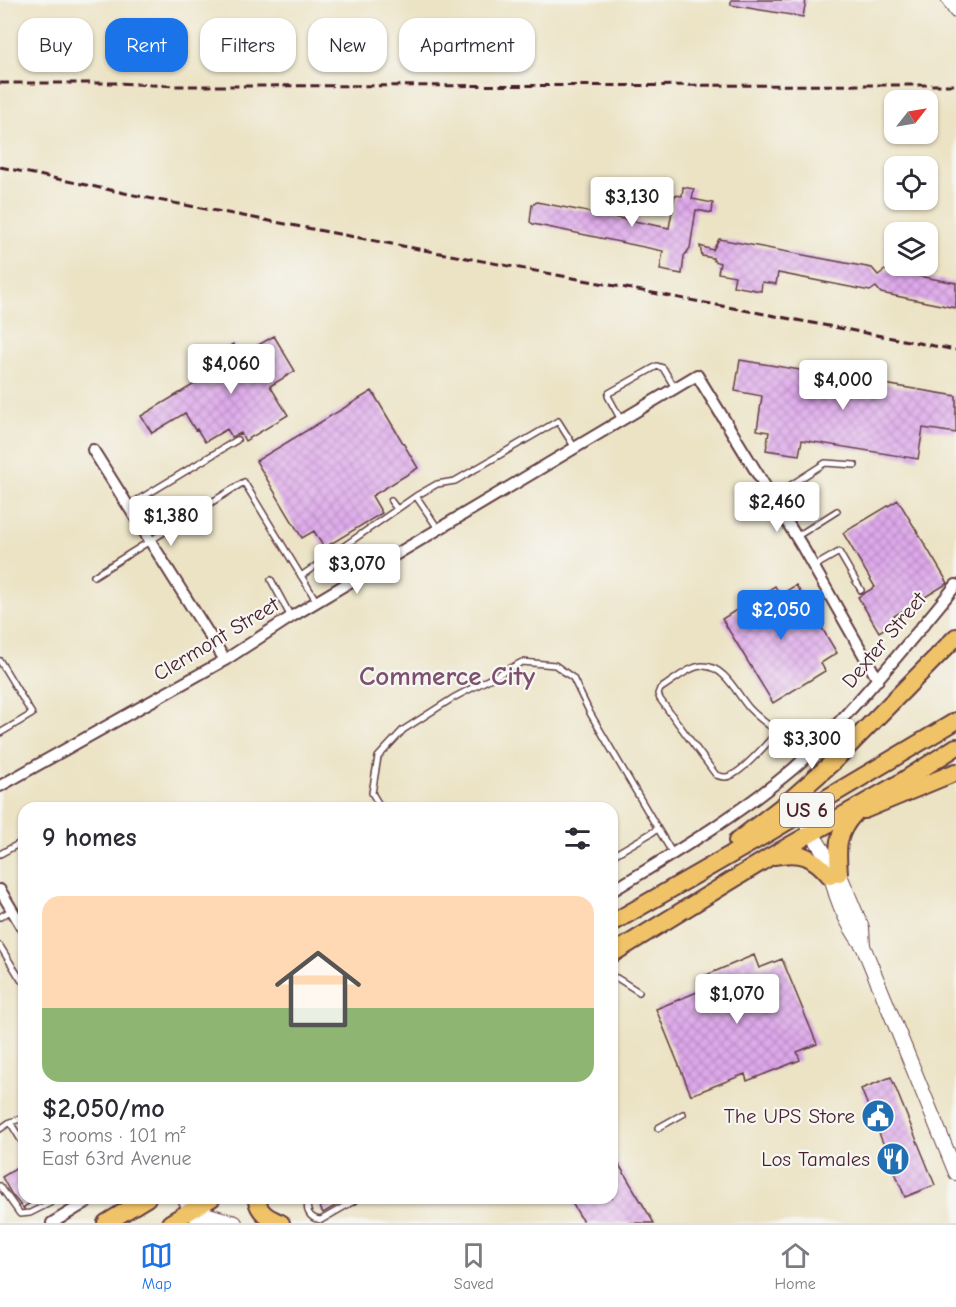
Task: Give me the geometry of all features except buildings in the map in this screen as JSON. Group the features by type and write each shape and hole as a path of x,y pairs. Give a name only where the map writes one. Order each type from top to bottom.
{"main road":[{"path":"657,896 735,843 789,801 841,754 956,637"},
{"name":"US 6","path":"618,919 956,721"},
{"name":"US 6","path":"618,950 768,858 808,827 898,784 956,747"},
{"path":"808,827 855,813 956,772"},
{"path":"768,858 795,854 814,859 833,870 840,834 855,813"},
{"path":"106,1223 137,1204"},
{"path":"170,1223 192,1214 204,1204"},
{"path":"257,1204 264,1215 281,1223"}],"street":[{"path":"949,0 956,11"},
{"name":"Clermont Street","path":"0,786 225,660 291,617 698,375 772,497"},
{"path":"93,450 225,660"},
{"path":"772,497 878,680"},
{"name":"Dexter Street","path":"618,887 751,803 808,756 878,680 956,585"},
{"path":"808,827 833,870 851,929 863,946 956,1173"},
{"path":"0,890 18,920"},
{"path":"52,1223 82,1204"},
{"path":"192,1214 235,1223"}],"lane":[{"path":"621,420 608,396 609,393 653,367 663,368 675,388"},
{"path":"301,576 416,496 437,484 455,481 558,421 575,448"},
{"path":"128,506 237,440"},
{"path":"772,497 825,462 855,465"},
{"path":"94,576 244,482 317,602"},
{"path":"416,496 439,530"},
{"path":"391,501 397,509"},
{"path":"796,537 837,511"},
{"path":"813,567 839,552 861,590"},
{"path":"271,580 291,617"},
{"path":"0,661 32,714 0,733"},
{"path":"377,802 372,793 378,758 403,730 453,698 522,662 555,665 573,678 590,712 673,854"},
{"path":"778,730 758,753 734,774 728,777 716,775 658,694 660,689 692,669 701,666 711,667 720,672 749,708 778,730 808,756"},
{"path":"618,852 658,829"},
{"path":"0,854 18,844"},
{"path":"0,917 12,910"},
{"path":"0,946 18,975"},
{"path":"618,979 639,992"},
{"path":"658,1128 683,1114"},
{"path":"0,1129 18,1120"},
{"path":"10,1122 18,1135"},
{"path":"0,1186 20,1214 30,1213 48,1204"},
{"path":"307,1204 308,1212 313,1218 321,1220 349,1204"}],"railway":[{"path":"0,83 117,83 174,86 956,85"},
{"path":"0,167 158,200 956,350"}],"place":[{"name":"The UPS Store","path":"878,1116"},
{"name":"Los Tamales","path":"893,1159"}],"district":[{"name":"Commerce City","path":"447,676"}]}
